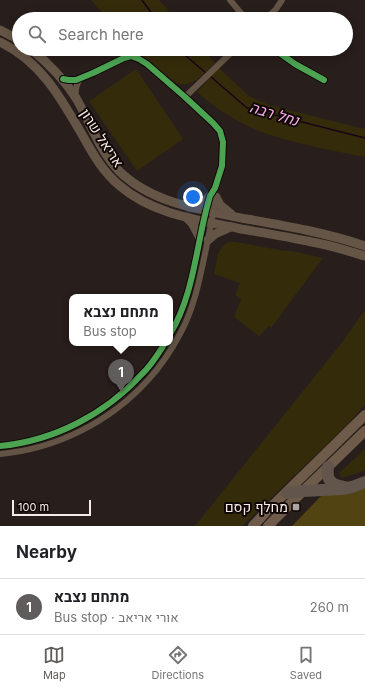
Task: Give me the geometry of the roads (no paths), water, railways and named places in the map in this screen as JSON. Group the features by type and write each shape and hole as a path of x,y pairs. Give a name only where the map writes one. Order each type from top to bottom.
{"highway":[{"path":"328,467 330,482 337,485 352,487"},
{"path":"287,493 334,490 352,487 365,482"}],"main road":[{"path":"2,30 12,36"},
{"name":"אריאל שרון","path":"0,42 12,48"},
{"name":"אריאל שרון","path":"22,56 45,77 62,101 102,168 120,187 136,198 151,206 186,217 313,242 365,256"},
{"name":"אריאל שרון","path":"40,56 63,79 76,98 100,145 109,159 127,178 155,196 190,207 315,232 365,246"},
{"path":"190,207 203,203 214,194 222,207 234,216"},
{"path":"186,217 204,239 231,226"},
{"path":"254,526 265,513 365,415"},
{"path":"268,526 365,431"}],"street":[{"path":"230,0 240,12"},
{"path":"273,12 282,0"},
{"path":"63,79 76,80 130,56 147,64 185,97 220,131 223,142 222,166 207,222 198,286 181,332 173,345"},
{"path":"185,97 228,56"},
{"path":"284,56 324,80"},
{"path":"76,98 75,89 77,82 81,78"},
{"path":"173,329 184,305 204,239"},
{"path":"0,446 30,441 53,434 74,426 92,416 128,389 156,357 162,346"},
{"path":"0,454 56,442 96,423 114,411 148,380 172,346"}],"waterway":[{"name":"נחל רבה","path":"142,0 151,12"},
{"name":"נחל רבה","path":"186,56 207,74"},
{"name":"נחל רבה","path":"210,76 247,108 365,138"}],"place":[{"name":"מתחם נצבא","path":"121,392"},
{"name":"מחלף קסם","path":"296,507"}]}
